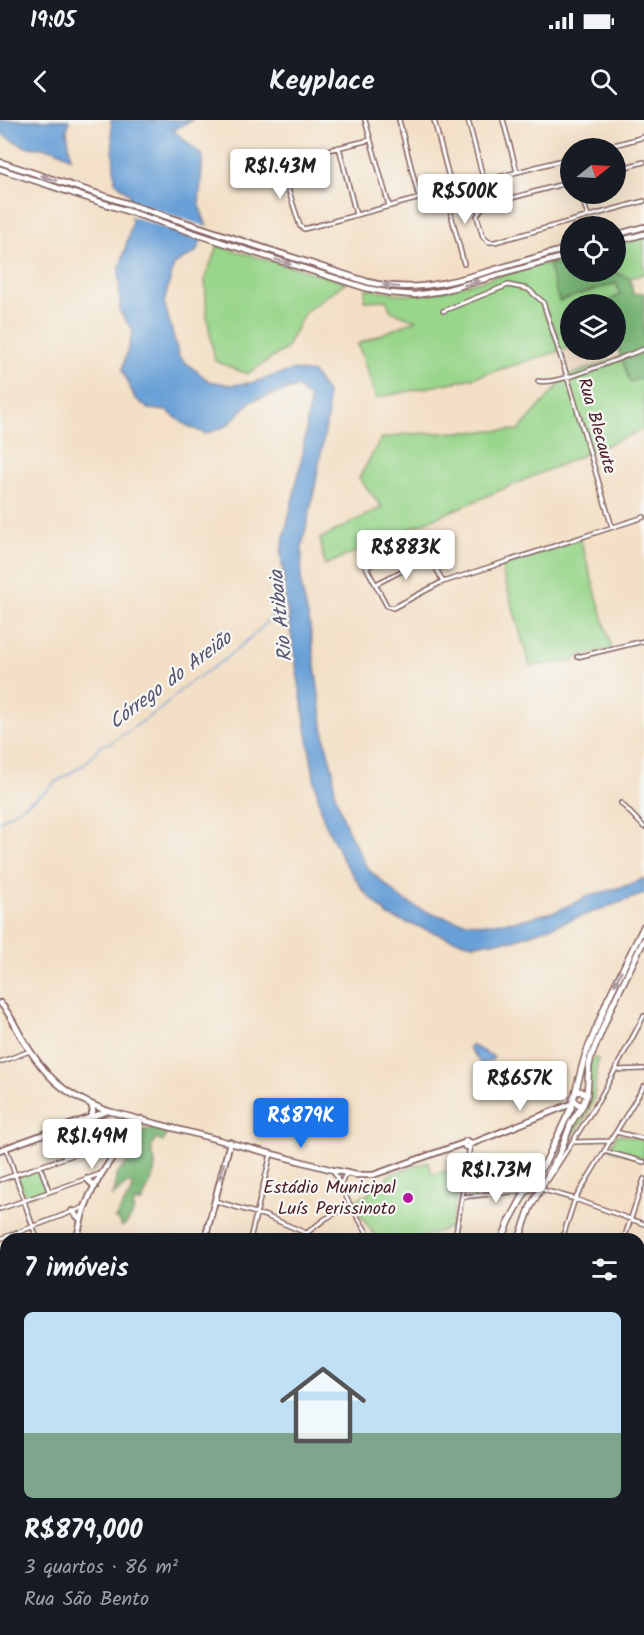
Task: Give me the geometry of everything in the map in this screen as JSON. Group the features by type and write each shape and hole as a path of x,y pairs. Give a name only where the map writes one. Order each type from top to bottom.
{"main road":[{"path":"0,162 368,282 406,288 440,285 560,251"},
{"path":"0,169 374,291 406,295 442,291 560,258"},
{"path":"626,232 644,227"},
{"path":"626,239 644,234"},
{"path":"521,1233 530,1208 560,1153 572,1123 585,1056 608,999 644,926"},
{"path":"587,1095 591,1057 611,1008 644,940"},
{"path":"2,1006 46,1072 62,1088 91,1104 108,1111 272,1152 333,1170 365,1176 466,1145 587,1095"},
{"path":"505,1233 527,1189 546,1161 580,1091 587,1095"},
{"path":"90,1118 93,1111 91,1104"},
{"path":"3,1149 108,1111"},
{"path":"78,1233 85,1206 95,1187 128,1136 142,1119"},
{"path":"109,1142 118,1151"},
{"path":"207,1233 230,1142"},
{"path":"87,1179 95,1187"},
{"path":"72,1212 81,1220"}],"street":[{"path":"365,120 389,206"},
{"path":"399,120 418,198"},
{"path":"434,120 452,189"},
{"path":"468,120 484,181"},
{"path":"503,120 517,172"},
{"path":"626,142 644,137"},
{"path":"370,140 295,159 285,179 298,223 304,229 560,161"},
{"path":"339,147 356,215"},
{"path":"626,167 644,162"},
{"path":"560,185 483,207 477,216 485,240 495,242 560,224"},
{"path":"445,191 464,264"},
{"path":"584,204 588,216 644,201"},
{"name":"Rua Blecaute","path":"443,311 508,285 528,289 539,297 545,307 567,376 612,527"},
{"path":"538,381 548,382 644,349"},
{"path":"364,563 387,606 393,608 443,582 644,517"},
{"path":"367,568 385,555 402,551"},
{"path":"376,585 429,558 443,582"},
{"path":"577,657 644,641"},
{"path":"621,803 644,827"},
{"path":"540,1189 573,1142 644,1016"},
{"path":"0,1062 30,1051"},
{"path":"615,1070 644,1069"},
{"path":"564,1233 575,1199 644,1086"},
{"path":"55,1131 65,1157"},
{"path":"616,1132 644,1139"},
{"path":"0,1180 128,1136"},
{"path":"573,1142 611,1141"},
{"path":"456,1233 469,1156 466,1145"},
{"path":"3,1149 15,1175 36,1233"},
{"path":"604,1151 644,1162"},
{"path":"252,1233 272,1152"},
{"path":"40,1166 49,1191"},
{"path":"333,1170 350,1205 367,1233"},
{"path":"341,1186 348,1173"},
{"path":"0,1209 103,1174"},
{"path":"626,1233 644,1179"},
{"path":"462,1197 540,1189 644,1224"},
{"path":"215,1201 257,1213 306,1233 350,1205"},
{"path":"16,1233 85,1206"}],"green space":[{"path":"0,164 80,192 0,166"},
{"path":"644,235 644,274 630,278 626,276 626,241"},
{"path":"218,246 346,282 305,312 286,349 247,374 215,361 207,316 205,277"},
{"path":"560,260 560,264 549,264 560,300 560,351 469,379 376,398 358,344 416,320 391,311 386,300 364,301 366,288 406,295 442,291"},
{"path":"548,264 560,264 560,282 626,282 626,276 630,278 633,294 644,293 644,377 630,382 622,360 626,360 626,294 620,294 616,283 581,294 560,294 559,301"},
{"path":"616,283 620,294 579,294"},
{"path":"644,349 644,429 325,565 320,539 382,507 359,478 381,439 406,434 519,430 567,376 613,360 626,360 626,355"},
{"path":"580,538 612,649 577,657 574,661 530,666 501,567"},
{"path":"593,1058 598,1059 593,1102 581,1124 555,1158 576,1119 589,1101 590,1066"},
{"path":"117,1115 135,1120 133,1127 124,1135"},
{"path":"155,1126 168,1131 163,1142 156,1139 152,1145 155,1168 152,1178 142,1202 133,1202 132,1216 122,1227 119,1220 115,1219 133,1189 131,1184 126,1184 111,1197 115,1189 116,1175 128,1162 134,1146 133,1141 138,1132"},
{"path":"617,1134 644,1140 644,1160 610,1149"},
{"name":"Estádio Municipal Luís Perissinoto","path":"428,1162 433,1175 462,1165 451,1227 434,1233 373,1233 351,1201 369,1194 369,1186 386,1180 388,1175"},
{"path":"39,1169 46,1190 25,1197 18,1176"}],"water":[{"path":"0,120 69,120 67,131 71,158 54,149 26,147 6,137 0,131"},
{"path":"111,120 193,120 173,130 203,156 199,205 207,227 196,252 174,265 164,302 179,357 209,381 231,385 251,383 293,370 313,373 327,393 328,414 302,546 301,586 309,620 325,740 333,771 335,794 347,828 367,868 403,900 424,911 454,920 483,924 516,921 557,911 586,897 635,883 644,878 644,894 514,940 473,944 452,939 389,916 363,890 343,860 323,818 315,783 286,603 281,552 303,453 310,399 297,387 251,401 228,425 206,434 186,425 167,411 149,409 135,398 122,370 133,331 120,312 119,271 132,223 129,194 115,181"},
{"path":"470,1045 494,1057 481,1064 469,1048"}],"pier":[{"path":"126,200 210,228 205,241 128,215"}],"waterway":[{"name":"Córrego do Areião","path":"0,821 85,764 100,746 111,743 162,708 185,686 224,660 257,632 287,601"}],"place":[{"name":"Estádio Municipal Luís Perissinoto","path":"408,1198"}],"water label":[{"name":"Rio Atibaia","path":"282,616"}]}
